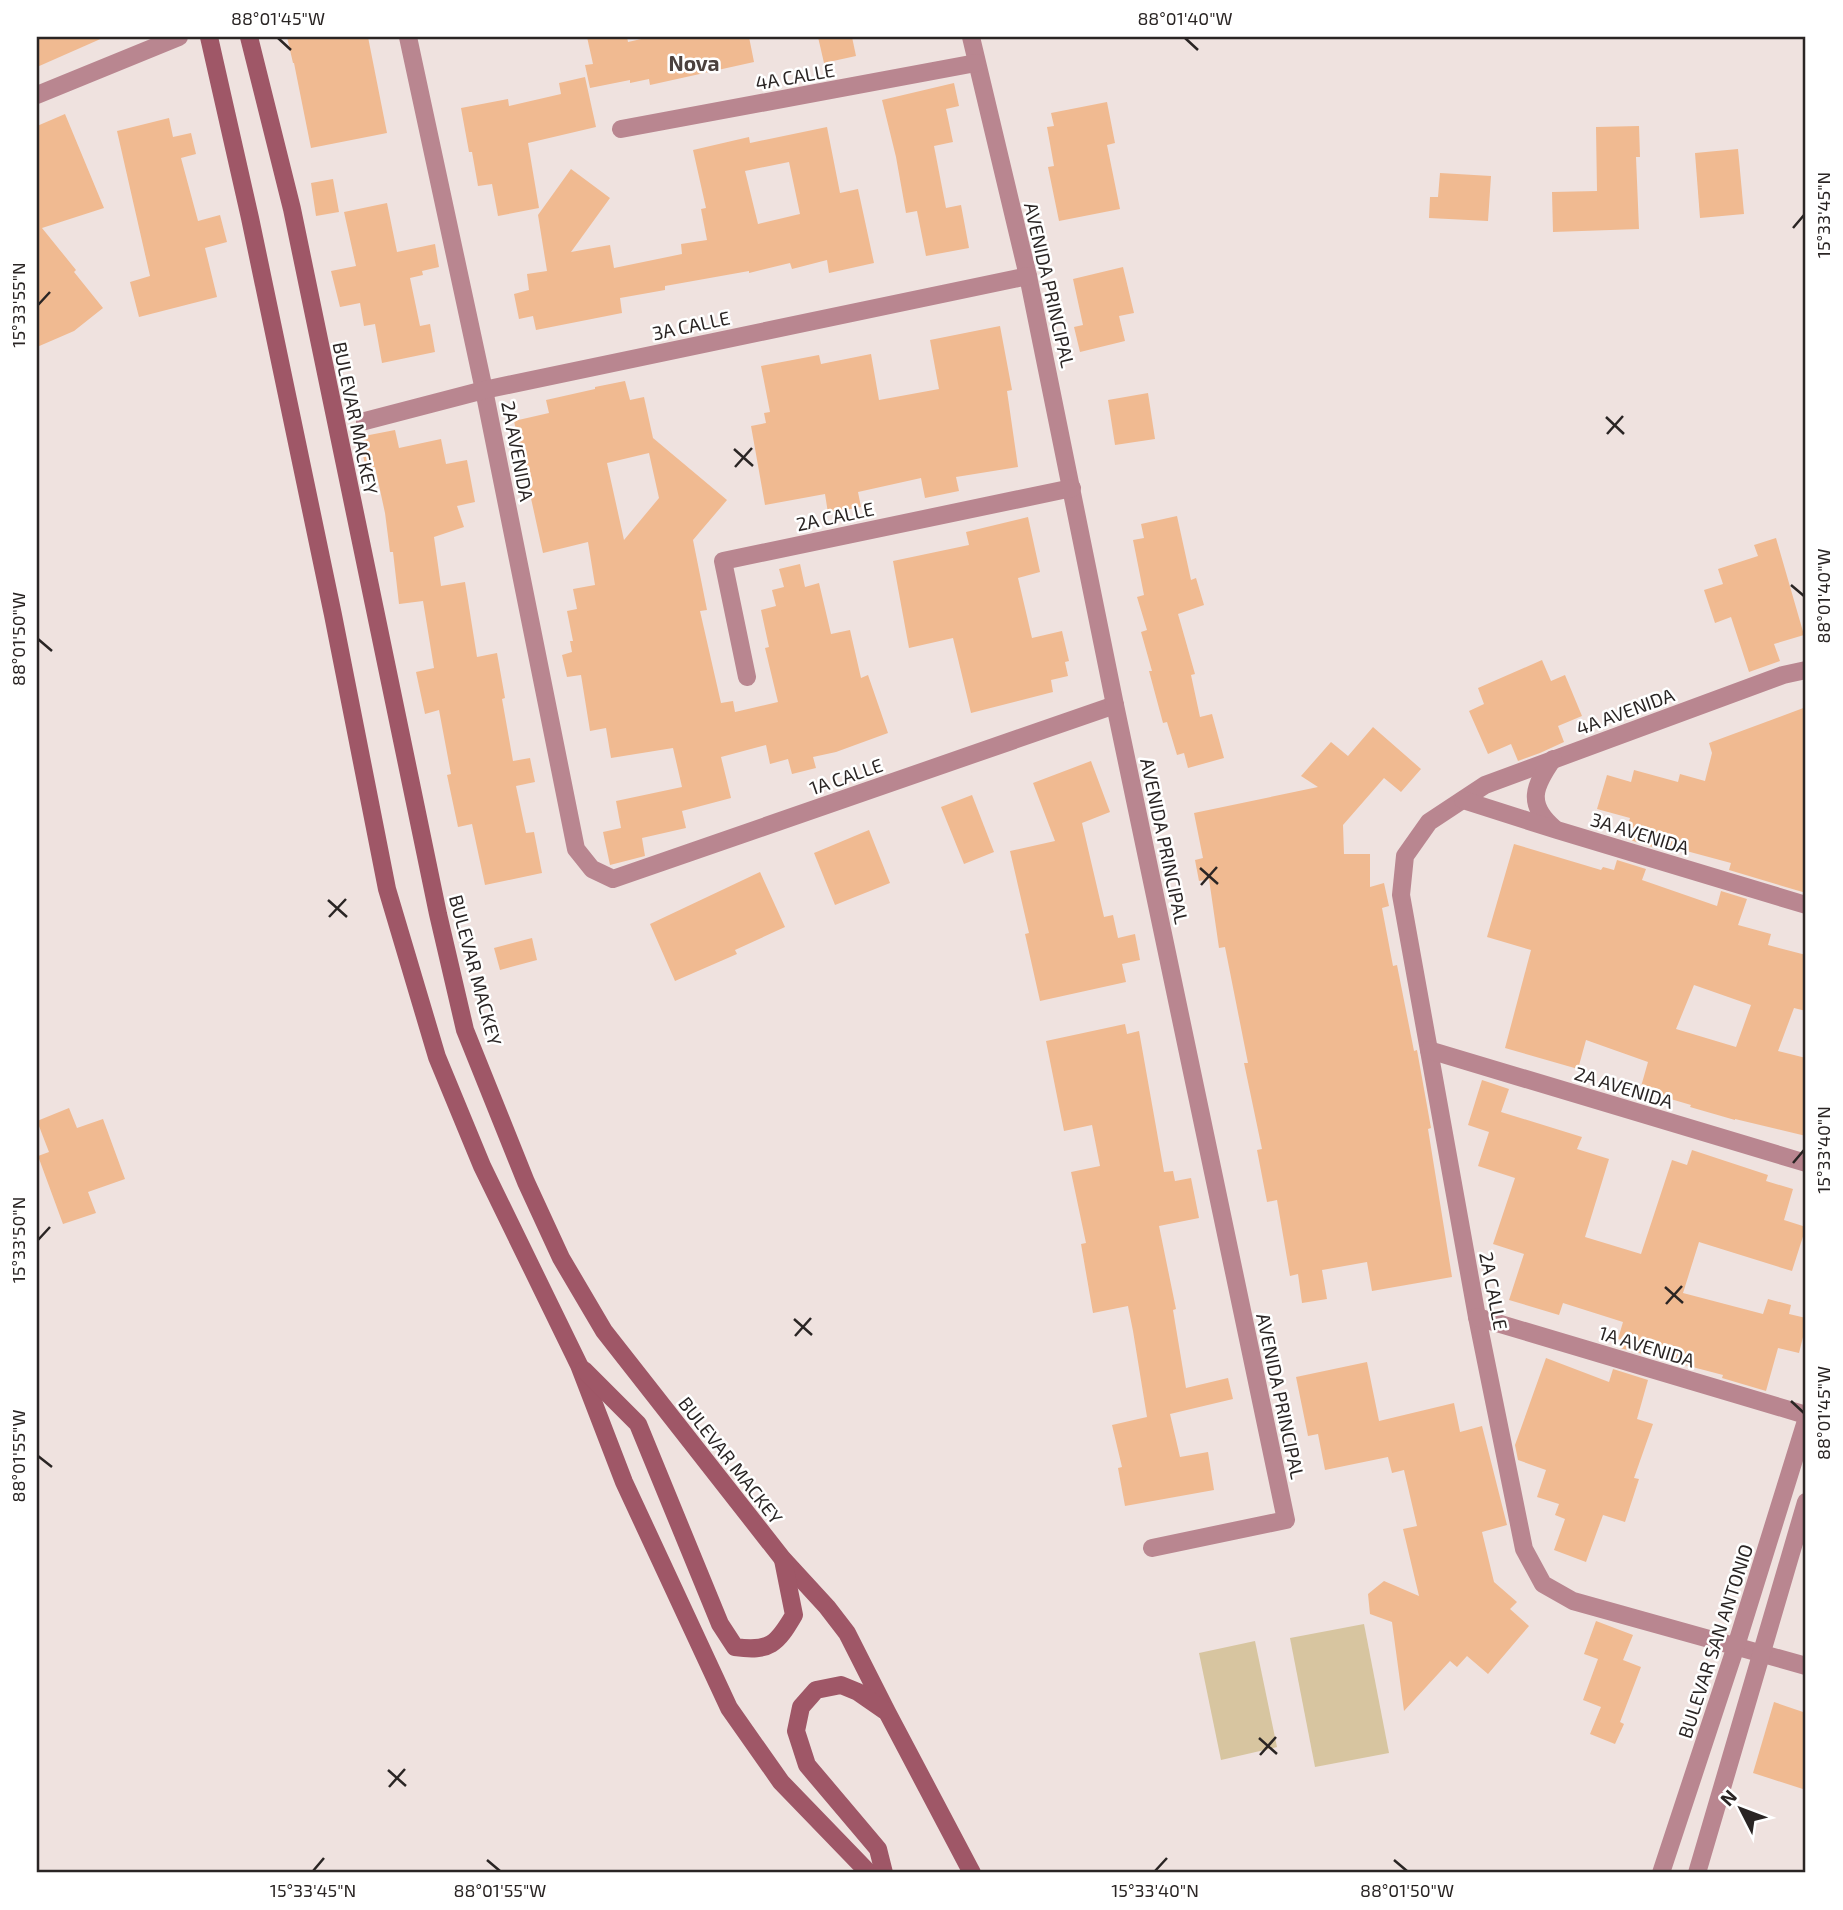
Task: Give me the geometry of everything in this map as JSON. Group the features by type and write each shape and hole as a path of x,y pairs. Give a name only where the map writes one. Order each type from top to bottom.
{"main road":[{"path":"209,37 250,218 333,615 387,889 437,1057 482,1166 579,1365 624,1482 729,1708 781,1782 869,1873"},
{"name":"BULEVAR MACKEY","path":"250,37 292,209 408,775 465,1030 526,1182 561,1258 604,1331 782,1558 847,1633 972,1873"},
{"path":"579,1365 638,1424 720,1624 735,1647 766,1647 782,1637 794,1615 782,1558"},
{"path":"884,1873 878,1849 807,1765 796,1731 801,1707 816,1690 841,1685 858,1692 887,1712"}],"street":[{"path":"37,95 179,37"},
{"name":"2A AVENIDA","path":"408,37 484,390 576,849 592,869"},
{"name":"AVENIDA PRINCIPAL","path":"971,37 1028,276 1286,1520 1152,1548"},
{"name":"4A CALLE","path":"621,129 976,64"},
{"name":"3A CALLE","path":"365,421 484,390 1028,276"},
{"name":"2A CALLE","path":"747,677 723,561 1072,488"},
{"name":"4A AVENIDA","path":"1463,800 1485,785 1783,675 1806,670"},
{"name":"1A CALLE","path":"592,869 613,879 1115,705"},
{"path":"1553,760 1535,790 1536,803 1544,819 1557,830"},
{"name":"2A CALLE","path":"1463,800 1429,822 1405,856 1401,895 1477,1317 1524,1549 1543,1584 1573,1601 1760,1653"},
{"name":"3A AVENIDA","path":"1463,800 1806,905"},
{"name":"2A AVENIDA","path":"1429,1050 1806,1163"},
{"name":"1A AVENIDA","path":"1477,1317 1806,1415"},
{"name":"BULEVAR SAN ANTONIO","path":"1661,1873 1806,1421"},
{"path":"1697,1873 1806,1502"},
{"path":"1760,1653 1806,1666"}],"shaded area":[{"path":"1364,1624 1389,1753 1315,1767 1290,1638"},
{"path":"1255,1641 1277,1747 1221,1760 1199,1653"}],"building":[{"path":"37,37 105,37 37,67"},
{"path":"287,37 368,37 387,133 311,148"},
{"path":"587,37 627,37 628,42 650,37 749,37 754,62 650,85 649,79 590,88 585,65 593,64"},
{"path":"818,37 852,37 856,56 824,63"},
{"path":"585,77 596,127 528,143 539,208 498,216 492,184 478,186 461,108 508,99 509,106 561,94 559,83"},
{"path":"954,83 959,106 946,109 953,142 934,146 946,208 961,205 969,248 926,256 917,211 906,213 882,100"},
{"path":"1107,102 1115,143 1107,145 1120,209 1059,221 1048,167 1054,166 1047,127 1054,126 1051,113"},
{"path":"65,114 104,208 42,228 103,308 74,331 37,347 37,126"},
{"path":"169,118 173,137 191,133 196,154 181,158 198,221 220,215 227,242 205,248 217,297 139,317 130,282 150,276 117,131"},
{"path":"1639,126 1640,157 1636,157 1639,229 1553,232 1552,192 1597,191 1596,127"},
{"path":"827,127 840,193 858,189 874,263 829,273 827,260 792,269 790,263 749,273 665,286 665,290 620,298 622,313 536,330 533,316 519,319 514,294 529,290 527,274 547,271 538,215 571,169 610,198 571,252 610,245 614,268 682,254 681,244 707,240 701,209 706,208 693,150 749,137 750,143","holes":["789,162 800,214 758,224 745,171"]},
{"path":"1738,149 1744,214 1700,218 1695,153"},
{"path":"1440,173 1491,176 1488,221 1429,218 1430,197 1438,197"},
{"path":"333,179 339,212 316,216 311,183"},
{"path":"387,203 397,252 435,244 439,267 422,271 423,275 410,278 420,326 430,324 435,352 382,363 375,324 364,326 360,303 340,307 331,271 356,266 344,212"},
{"path":"1123,267 1134,313 1119,316 1125,341 1080,352 1074,327 1083,325 1073,279"},
{"path":"1000,326 1012,390 1007,391 1018,467 956,477 959,491 925,498 921,478 858,492 861,507 828,513 825,494 765,505 751,426 766,423 764,413 770,412 761,366 819,355 821,364 871,354 879,400 939,389 930,340"},
{"path":"625,381 630,400 644,397 653,438 727,500 693,540 707,610 700,611 721,703 733,701 735,712 778,702 765,648 769,647 761,610 776,606 772,590 784,587 779,569 800,564 805,587 819,583 831,634 850,630 861,678 868,675 888,733 836,752 813,757 816,768 792,774 788,759 770,764 766,745 721,757 731,798 682,811 686,828 642,838 645,856 610,865 603,832 621,828 616,801 682,787 673,748 611,758 606,728 590,731 581,675 567,677 562,655 572,652 570,641 573,641 567,611 577,609 573,589 595,585 588,542 543,553 514,421 549,413 546,400","holes":["649,453 659,498 624,540 607,463"]},
{"path":"1148,393 1155,439 1115,445 1108,400"},
{"path":"395,430 399,448 441,439 446,464 467,460 475,502 457,506 464,527 434,537 441,586 465,582 477,657 497,653 513,761 530,758 535,782 516,786 526,833 534,832 542,873 485,885 472,824 458,827 447,775 451,774 439,710 425,714 416,672 434,668 423,601 399,604 393,552 390,552 375,467 366,469 359,437"},
{"path":"1177,516 1191,580 1196,578 1204,605 1178,614 1195,674 1191,675 1200,717 1212,714 1224,758 1188,768 1184,753 1177,755 1167,722 1163,723 1149,671 1152,671 1141,632 1147,630 1137,597 1144,595 1133,540 1144,538 1141,524"},
{"path":"1028,517 1040,572 1018,578 1032,638 1062,631 1069,661 1065,662 1068,676 1051,680 1053,692 971,713 953,638 909,648 893,561 969,545 966,532"},
{"path":"1776,538 1804,635 1774,644 1780,661 1749,672 1731,617 1715,623 1704,590 1723,584 1718,569 1758,556 1754,545"},
{"path":"1542,660 1551,681 1565,675 1582,716 1558,726 1564,742 1540,753 1518,761 1511,744 1488,754 1469,711 1484,704 1478,688"},
{"path":"1806,707 1806,893 1729,870 1731,863 1653,842 1652,847 1624,838 1630,818 1597,809 1607,775 1631,782 1634,770 1678,782 1680,774 1705,781 1712,753 1709,743"},
{"path":"1373,727 1421,769 1401,792 1384,778 1343,825 1344,854 1370,854 1370,887 1384,883 1389,906 1382,908 1393,966 1397,965 1414,1051 1417,1050 1452,1277 1372,1291 1367,1262 1322,1270 1327,1299 1302,1303 1298,1274 1290,1276 1277,1200 1267,1202 1257,1150 1262,1149 1244,1063 1248,1063 1225,947 1219,948 1209,879 1199,881 1195,860 1203,858 1194,813 1318,787 1301,776 1331,742 1348,756"},
{"path":"1091,761 1110,812 1082,823 1104,917 1113,915 1118,938 1135,934 1140,960 1122,964 1126,982 1040,1001 1025,934 1029,933 1010,851 1055,841 1033,783"},
{"path":"972,795 994,852 964,864 941,807"},
{"path":"869,830 890,883 835,905 814,853"},
{"path":"1514,844 1601,870 1603,867 1614,870 1617,860 1646,869 1642,880 1717,906 1721,891 1747,899 1738,925 1771,934 1768,945 1806,955 1806,1011 1794,1008 1778,1051 1806,1058 1806,1136 1735,1120 1640,1090 1648,1062 1586,1040 1578,1069 1505,1048 1531,950 1487,937","holes":["1694,985 1751,1005 1736,1047 1676,1029"]},
{"path":"760,872 785,927 735,950 737,954 675,981 650,924"},
{"path":"532,938 537,960 500,970 494,948"},
{"path":"1125,1024 1127,1034 1139,1031 1164,1172 1173,1171 1175,1181 1191,1178 1199,1218 1159,1226 1176,1309 1173,1310 1186,1388 1228,1378 1233,1399 1170,1414 1180,1457 1208,1452 1214,1490 1125,1506 1118,1468 1122,1467 1112,1425 1147,1417 1133,1331 1128,1306 1093,1313 1081,1244 1086,1243 1071,1172 1100,1166 1092,1125 1064,1131 1046,1041"},
{"path":"1482,1080 1509,1089 1501,1112 1582,1137 1577,1149 1609,1159 1585,1237 1641,1254 1672,1160 1687,1165 1692,1150 1768,1175 1766,1181 1793,1189 1784,1220 1806,1227 1792,1271 1699,1242 1683,1293 1763,1314 1768,1299 1791,1305 1789,1314 1806,1318 1799,1353 1778,1348 1766,1391 1722,1378 1723,1375 1620,1348 1622,1340 1618,1339 1623,1322 1563,1303 1559,1315 1509,1300 1524,1254 1493,1244 1515,1178 1478,1166 1489,1132 1468,1125"},
{"path":"69,1108 77,1128 103,1119 125,1179 88,1192 96,1213 63,1224 38,1156 49,1152 37,1121"},
{"path":"1546,1358 1609,1382 1613,1369 1648,1380 1637,1419 1653,1424 1634,1478 1639,1479 1625,1522 1603,1515 1586,1562 1554,1550 1565,1519 1555,1515 1559,1504 1537,1497 1546,1470 1518,1460 1515,1445"},
{"path":"1367,1362 1379,1421 1454,1403 1460,1432 1482,1426 1507,1525 1482,1532 1494,1582 1517,1602 1510,1609 1529,1626 1488,1674 1467,1656 1457,1667 1450,1661 1404,1711 1392,1622 1370,1614 1368,1594 1384,1581 1419,1596 1403,1529 1417,1526 1404,1470 1392,1473 1388,1457 1325,1470 1318,1434 1308,1436 1296,1377"},
{"path":"1596,1621 1633,1635 1623,1660 1641,1667 1620,1722 1624,1724 1615,1744 1590,1734 1601,1707 1583,1700 1598,1659 1584,1654"},
{"path":"1774,1702 1806,1713 1806,1790 1753,1773"}],"district":[{"name":"Nova","path":"694,62"}]}
